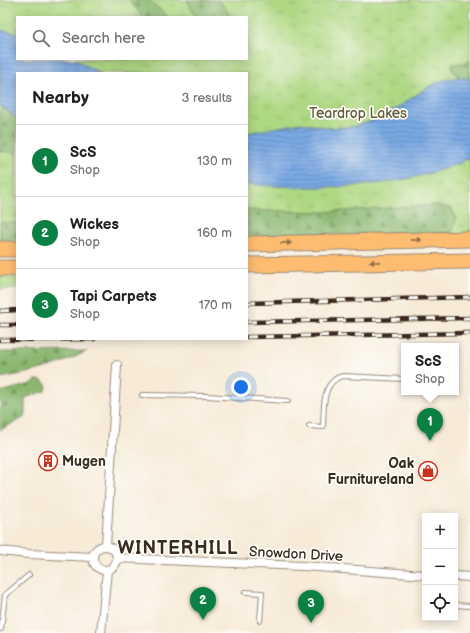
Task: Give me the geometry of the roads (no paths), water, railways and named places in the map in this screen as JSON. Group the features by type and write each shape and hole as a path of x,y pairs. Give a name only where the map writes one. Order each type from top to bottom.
{"highway":[{"path":"248,244 470,239"},
{"path":"0,249 16,249"},
{"path":"248,265 470,261"},
{"path":"0,268 16,268"}],"street":[{"path":"106,546 117,365"},
{"path":"106,546 115,551 117,558 116,563 112,568 107,570 96,566 93,557 98,548 106,546"},
{"path":"0,550 29,554 93,557"},
{"name":"Snowdon Drive","path":"117,558 303,566 422,574"},
{"path":"101,633 107,570"},
{"path":"458,576 470,577"}],"lane":[{"path":"309,426 323,427 326,393 328,387 337,378 343,376 401,379"},
{"path":"142,395 206,396 288,401"},
{"path":"1,629 4,595 29,575"},
{"path":"245,592 262,593 260,621"},
{"path":"458,605 470,606"}],"water":[{"path":"0,30 16,33 16,60 76,60 98,72 16,72 16,117 0,105"},
{"name":"Teardrop Lakes","path":"458,77 470,79 470,158 445,169 390,182 331,187 248,184 248,133 301,123 329,128 352,127 375,120 397,108 428,87 443,80"}],"railway":[{"path":"248,303 470,297"},
{"path":"0,311 16,310"},
{"path":"248,322 470,318"},
{"path":"0,325 16,325"},
{"path":"248,337 470,333"},
{"path":"0,340 16,340"}],"place":[{"name":"ScS","path":"430,441"},
{"name":"Mugen","path":"48,461"},
{"name":"Oak Furnitureland","path":"428,471"},
{"name":"Wickes","path":"203,620"},
{"name":"Tapi Carpets","path":"311,623"}],"district":[{"name":"WINTERHILL","path":"178,548"}]}
